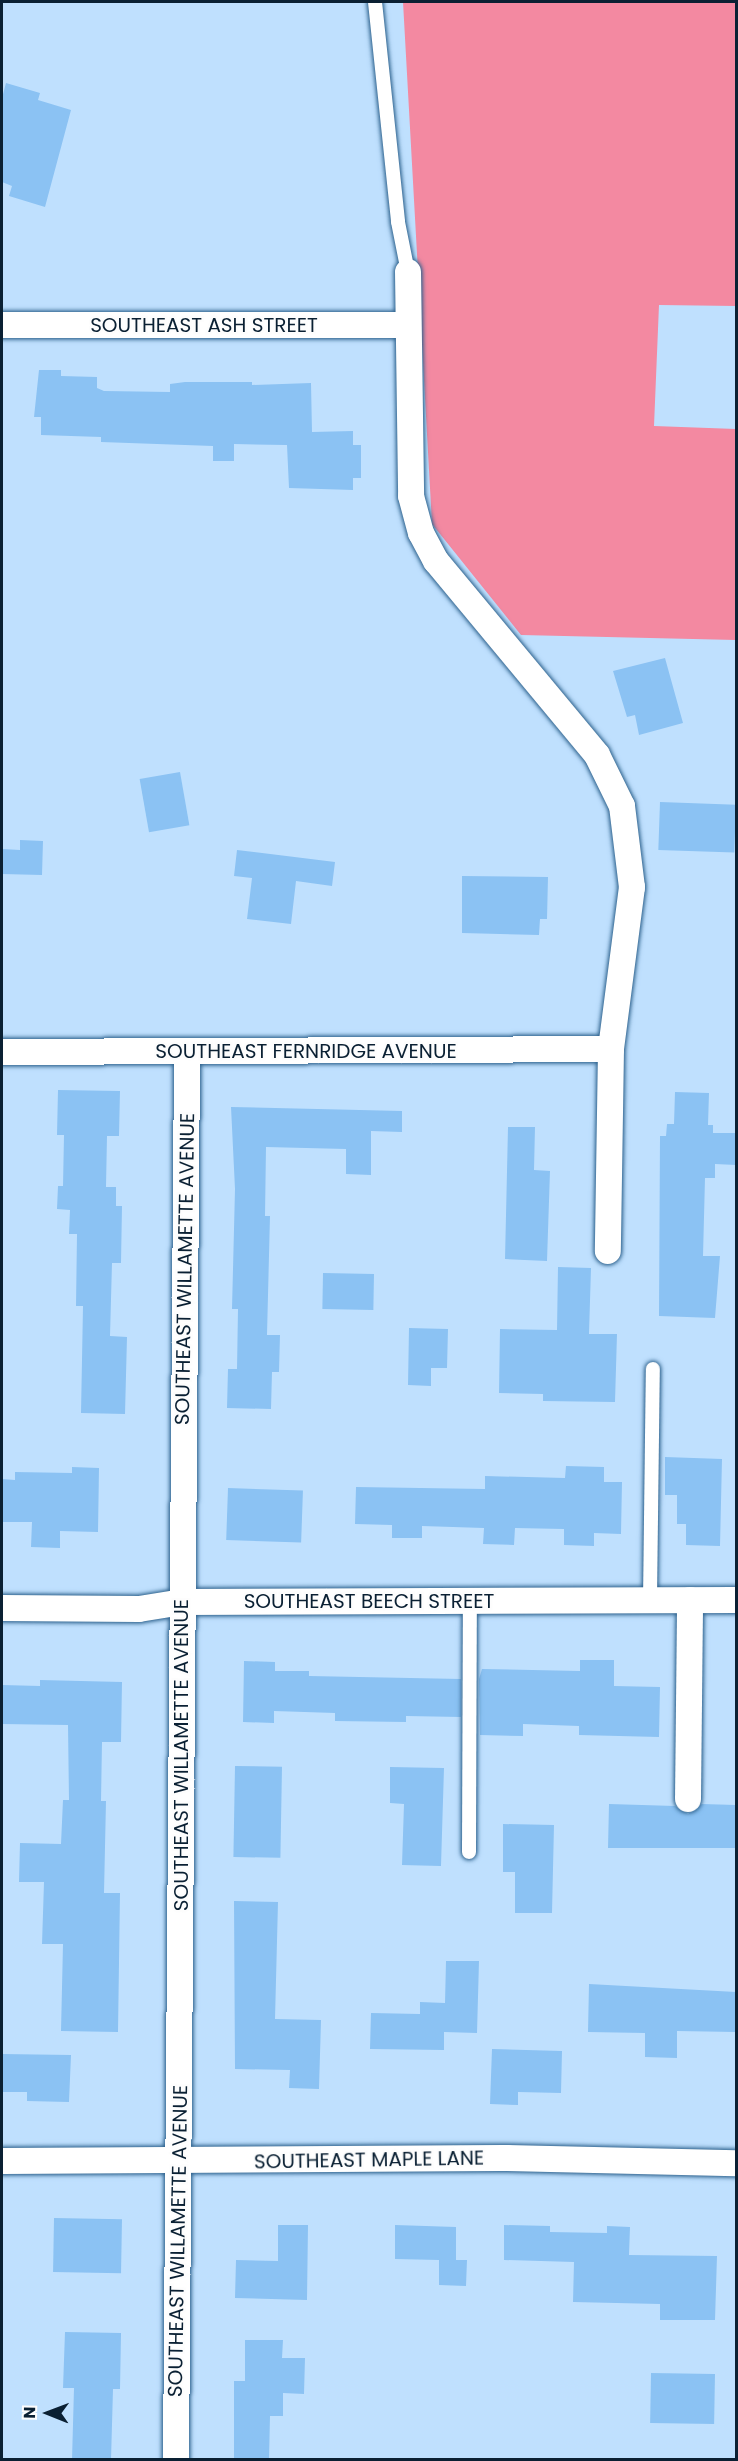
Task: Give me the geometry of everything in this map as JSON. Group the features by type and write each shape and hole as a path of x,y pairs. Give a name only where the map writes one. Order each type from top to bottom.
{"street":[{"path":"408,272 411,495 421,533 435,561 597,755 622,806 632,887 611,1049 608,1251"},
{"name":"SOUTHEAST ASH STREET","path":"2,325 407,325"},
{"name":"SOUTHEAST FERNRIDGE AVENUE","path":"2,1052 611,1049"},
{"name":"SOUTHEAST WILLAMETTE AVENUE","path":"176,2460 187,1051"},
{"path":"688,1799 690,1600"},
{"name":"SOUTHEAST BEECH STREET","path":"2,1608 139,1609 182,1602 736,1600"},
{"name":"SOUTHEAST MAPLE LANE","path":"2,2161 507,2158 736,2163"}],"lane":[{"path":"375,2 398,222 408,272"},
{"path":"650,1600 653,1369"},
{"path":"469,1852 470,1601"}],"shaded area":[{"path":"403,2 736,2 736,306 659,305 654,426 736,429 736,640 521,635 432,524"}],"building":[{"path":"6,83 40,93 38,100 71,110 45,207 9,196 12,186 2,182 2,98"},
{"path":"39,370 61,370 61,376 97,377 97,388 104,391 170,392 170,384 185,382 252,382 252,385 311,383 312,432 353,431 353,445 361,445 361,478 353,478 353,490 289,488 287,445 234,444 234,461 213,461 213,446 101,442 101,437 41,435 41,417 34,417"},
{"path":"665,658 683,723 639,735 635,715 627,717 613,671"},
{"path":"180,772 189,825 149,832 140,779"},
{"path":"660,802 736,805 734,853 658,850"},
{"path":"20,840 43,841 42,875 2,874 2,849 20,850"},
{"path":"237,850 335,862 332,886 296,881 291,924 247,919 252,878 234,876"},
{"path":"462,876 548,877 547,919 540,919 539,935 462,933"},
{"path":"58,1090 120,1091 119,1136 107,1136 106,1187 116,1187 116,1206 122,1206 121,1263 112,1263 110,1336 127,1337 125,1414 81,1413 83,1306 76,1306 77,1234 69,1234 70,1210 57,1209 58,1186 63,1186 64,1135 57,1135"},
{"path":"675,1092 709,1093 708,1125 713,1125 713,1133 736,1133 736,1165 715,1164 715,1178 705,1178 703,1256 720,1256 715,1318 659,1316 660,1136 666,1136 667,1124 674,1124"},
{"path":"231,1107 402,1111 402,1132 371,1131 371,1175 346,1174 346,1149 266,1147 265,1216 270,1216 267,1335 280,1335 279,1372 272,1372 271,1409 227,1408 228,1369 237,1369 238,1309 232,1309 235,1189"},
{"path":"508,1127 535,1127 534,1170 550,1171 547,1261 505,1259"},
{"path":"558,1267 591,1268 589,1334 617,1334 615,1402 543,1401 543,1394 499,1393 500,1329 557,1330"},
{"path":"323,1273 374,1274 373,1310 322,1309"},
{"path":"409,1328 448,1329 447,1368 431,1368 431,1386 408,1385"},
{"path":"665,1457 722,1459 720,1546 686,1545 686,1524 677,1524 677,1495 665,1495"},
{"path":"566,1466 604,1467 604,1482 622,1482 621,1534 594,1533 594,1546 564,1545 564,1529 515,1528 514,1545 483,1544 484,1528 422,1526 422,1538 392,1538 392,1525 355,1524 356,1487 485,1489 485,1476 565,1478"},
{"path":"72,1467 99,1468 98,1532 60,1531 60,1548 31,1547 32,1522 2,1522 2,1479 15,1480 15,1472 72,1473"},
{"path":"228,1488 303,1491 301,1543 226,1540"},
{"path":"580,1660 614,1660 614,1686 660,1687 659,1737 579,1735 579,1726 523,1724 523,1736 480,1735 479,1679 482,1669 580,1671"},
{"path":"244,1661 275,1662 275,1671 309,1671 309,1676 461,1679 461,1717 406,1716 406,1722 335,1721 335,1713 274,1711 274,1723 243,1722"},
{"path":"40,1680 122,1682 121,1742 102,1742 101,1801 106,1801 104,1893 120,1893 118,2032 61,2031 63,1944 42,1944 44,1882 19,1882 20,1843 61,1844 63,1800 69,1800 68,1725 2,1724 2,1685 40,1686"},
{"path":"235,1766 282,1767 280,1858 233,1857"},
{"path":"390,1767 444,1768 441,1866 402,1865 404,1804 390,1803"},
{"path":"609,1804 675,1806 688,1814 702,1804 736,1805 736,1848 608,1848"},
{"path":"503,1824 554,1825 552,1913 515,1913 515,1872 503,1872"},
{"path":"234,1901 278,1902 275,2019 321,2020 319,2089 289,2088 290,2070 235,2069"},
{"path":"446,1961 479,1961 477,2033 444,2032 444,2050 370,2049 371,2013 420,2014 420,2002 445,2003"},
{"path":"589,1984 736,1992 736,2032 677,2031 677,2058 645,2057 645,2033 588,2032"},
{"path":"492,2049 562,2051 561,2093 518,2092 518,2105 490,2104"},
{"path":"2,2054 71,2055 69,2102 27,2101 27,2092 2,2092"},
{"path":"54,2218 122,2219 121,2273 53,2272"},
{"path":"278,2225 308,2225 307,2300 235,2298 236,2260 278,2261"},
{"path":"395,2225 456,2227 456,2260 467,2260 466,2286 439,2285 439,2260 395,2259"},
{"path":"504,2225 550,2226 550,2232 607,2233 607,2226 630,2227 629,2255 717,2256 715,2320 660,2320 660,2304 573,2302 574,2262 504,2260"},
{"path":"65,2332 121,2333 120,2389 113,2389 111,2460 72,2460 74,2388 63,2388"},
{"path":"245,2340 283,2340 282,2358 305,2358 304,2394 283,2393 283,2416 270,2416 269,2460 234,2460 234,2381 245,2381"},
{"path":"651,2373 715,2374 714,2424 650,2423"}]}
